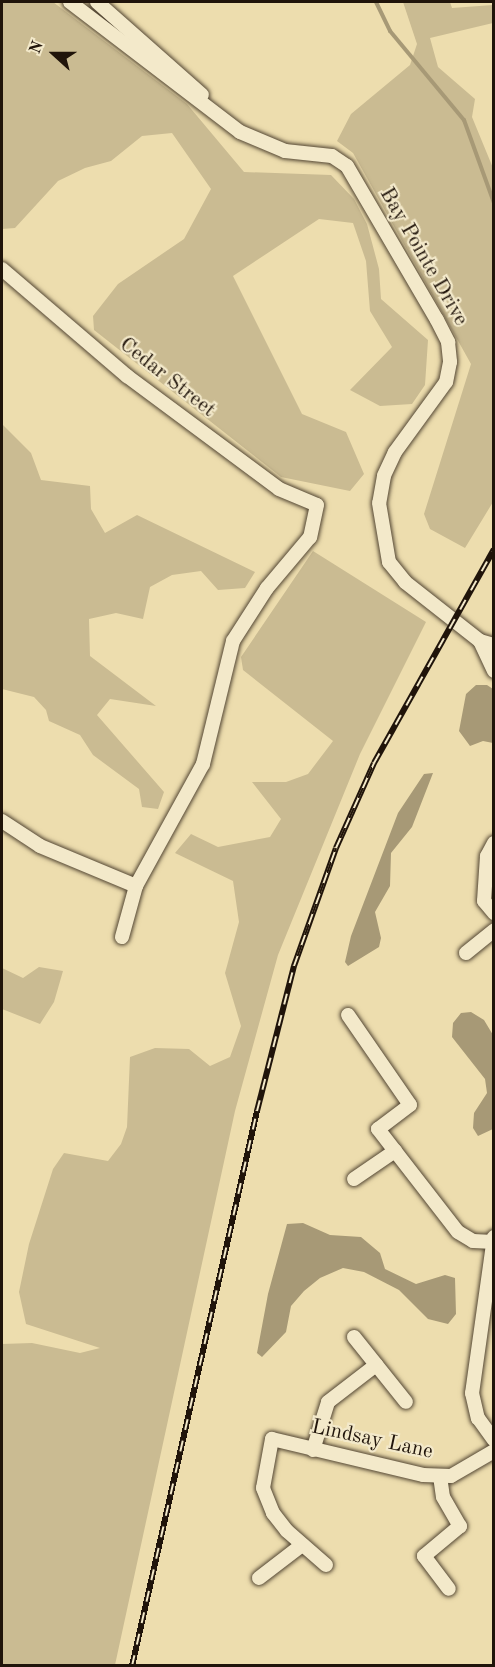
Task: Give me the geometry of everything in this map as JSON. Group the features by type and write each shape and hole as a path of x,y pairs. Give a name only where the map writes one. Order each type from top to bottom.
{"street":[{"name":"Bay Pointe Drive","path":"70,2 240,132 285,151 332,156 347,166 448,342 450,362 446,382 395,452 384,476 379,503 381,534 389,562 405,582 487,643 492,665"},
{"name":"Bay Pointe Drive","path":"97,2 240,132"},
{"name":"Cedar Street","path":"2,269 146,390 279,489 317,505 310,537 267,588 233,641 203,764 136,886"},
{"path":"2,821 40,846 136,886 122,936"},
{"path":"494,843 487,856 484,900 494,913"},
{"path":"466,953 494,930"},
{"path":"348,1015 410,1105 378,1129 458,1232 473,1240 493,1242"},
{"path":"354,1179 395,1151"},
{"path":"494,1237 472,1393 478,1418 494,1440"},
{"path":"354,1337 406,1402"},
{"path":"313,1450 328,1402 376,1365"},
{"name":"Lindsay Lane","path":"302,1545 273,1513 263,1488 272,1439 313,1450 440,1476 462,1471 494,1451"},
{"path":"440,1476 443,1497 460,1526 424,1556 449,1589"},
{"path":"259,1578 302,1545 326,1565"}],"shaded area":[{"path":"2,2 53,2 187,104 244,172 331,175 354,199 367,224 379,269 381,299 428,340 425,385 412,404 380,406 350,390 392,347 370,311 366,261 353,223 319,219 233,276 302,414 346,432 364,474 350,491 281,477 94,330 93,316 118,284 184,239 211,189 172,133 142,136 111,161 85,168 58,181 15,228 2,229"},
{"path":"403,2 450,2 452,8 493,5 493,23 430,38 438,67 475,99 472,117 493,168 493,502 465,548 430,529 424,514 471,364 353,153 337,141 351,114 410,65 417,44"},
{"path":"2,424 31,453 41,480 90,486 91,509 105,533 137,515 255,572 245,588 218,590 201,571 172,575 150,587 143,619 116,613 89,619 90,656 156,706 110,699 97,715 164,792 158,809 142,807 139,789 93,755 80,735 49,721 46,710 34,697 2,689"},
{"path":"313,551 426,622 360,754 278,955 235,1111 115,1665 2,1665 2,1344 32,1343 80,1353 100,1348 26,1324 19,1292 29,1244 53,1169 64,1153 108,1161 121,1144 127,1127 130,1057 155,1048 189,1049 210,1066 230,1057 241,1026 225,973 239,922 233,881 175,853 191,834 218,847 270,837 281,819 252,782 286,782 308,774 333,741 243,670 241,657"},
{"path":"476,685 487,685 493,689 493,743 483,741 470,746 459,731 466,694"},
{"path":"433,773 412,827 391,853 390,886 375,912 381,938 379,947 348,966 345,962 351,936 398,813 424,774"},
{"path":"39,967 63,971 54,1002 40,1024 2,1009 2,968 23,978"},
{"path":"471,1012 484,1020 493,1035 493,1129 478,1136 473,1128 474,1113 487,1093 485,1079 452,1037 453,1023 461,1013"},
{"path":"303,1223 330,1235 361,1237 380,1253 385,1269 416,1284 445,1275 455,1278 456,1314 448,1324 428,1319 399,1290 364,1272 343,1268 320,1278 304,1291 291,1306 286,1332 262,1357 257,1353 268,1294 287,1224"}],"waterway":[{"path":"376,2 390,31 464,120 494,203"}],"railway":[{"path":"132,1666 257,1111 294,966 336,848 374,763 494,549"}]}
